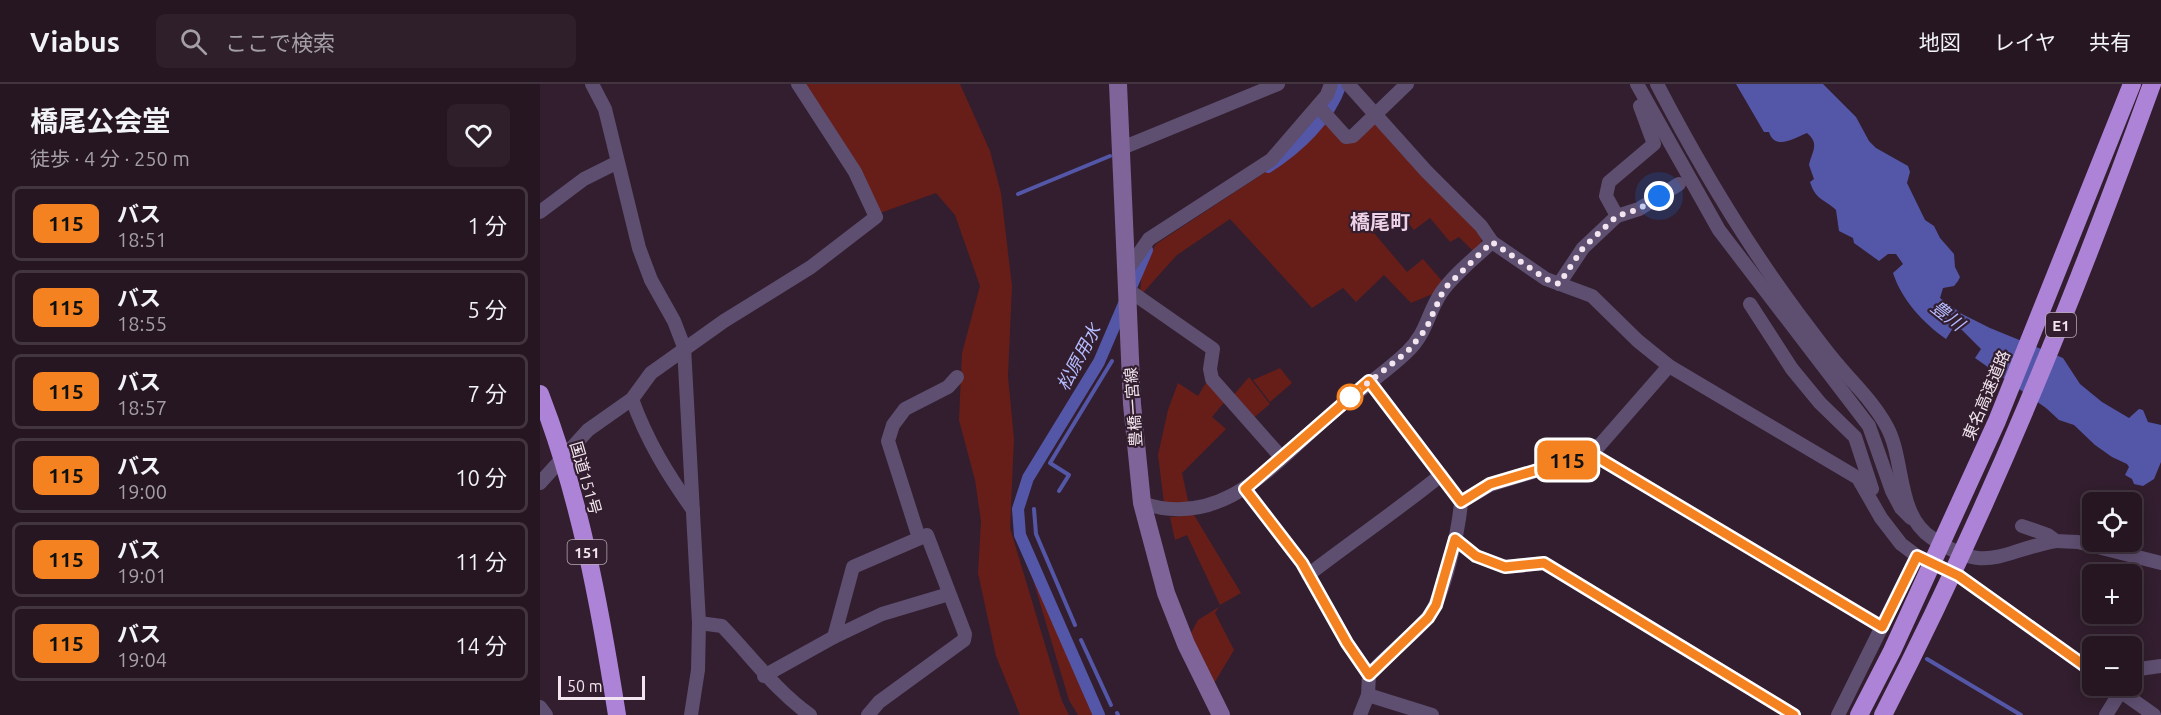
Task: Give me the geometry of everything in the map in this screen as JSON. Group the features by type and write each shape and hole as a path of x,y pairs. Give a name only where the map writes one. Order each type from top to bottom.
{"highway":[{"name":"東名高速道路","path":"1859,715 1892,651 1997,421 2132,84"},
{"name":"E1","path":"1883,715 1972,533 2015,435 2069,306 2152,84"},
{"name":"国道151号","path":"540,394 561,460 600,612 617,715"}],"main road":[{"name":"豊橋一宮線","path":"1118,84 1132,404 1142,503 1166,593 1186,644 1221,715"}],"street":[{"path":"592,84 604,109 616,163 643,259 684,347 699,623 699,670 691,715"},
{"path":"540,483 588,430 632,399 651,373 684,347 811,267 876,217 855,172 798,84"},
{"path":"1122,148 1278,84"},
{"path":"1281,457 1212,379 1210,369 1213,349 1127,281 1149,239 1271,160 1318,106 1331,84"},
{"path":"1348,84 1426,171 1481,226 1492,242 1546,279 1599,302 1638,341 1669,366 1858,478 1888,529 1917,556 1959,576 2082,664"},
{"path":"1318,106 1346,137 1359,132 1407,84"},
{"path":"1617,216 1606,196 1609,182 1654,144 1635,84"},
{"path":"1635,84 1719,230 1869,426 1892,491 1901,508 1931,538 1973,559 1998,558 2036,544 2056,541 2078,542 2161,563"},
{"path":"1657,84 1698,161 1744,235 1796,310 1888,428 1915,521"},
{"path":"540,212 584,178 616,163"},
{"path":"1559,284 1583,248 1617,216 1639,209 1679,184"},
{"path":"1142,503 1160,509 1192,510 1216,503 1245,489 1369,381 1407,352 1426,329 1444,289 1492,242"},
{"path":"1750,304 1792,369 1820,403 1855,437 1872,489"},
{"path":"1461,502 1490,484 1592,454 1669,366"},
{"path":"919,538 888,441 893,425 905,409 948,387 957,378"},
{"path":"1369,381 1461,502 1455,539 1436,605 1428,618 1369,675"},
{"path":"632,399 644,434 663,469 693,510"},
{"path":"1592,454 1882,627"},
{"path":"1308,575 1352,541 1391,516 1441,475"},
{"path":"1245,489 1308,575 1347,643 1369,675 1368,695 1360,715"},
{"path":"2022,526 2048,535 2056,541"},
{"path":"834,637 853,567 927,535 965,634 964,640 879,702 868,715"},
{"path":"1455,539 1476,556 1505,567 1544,563 1794,715"},
{"path":"1838,715 1917,556"},
{"path":"765,676 834,637 882,615 949,594"},
{"path":"699,623 722,626 765,676 788,699 810,715"},
{"path":"2142,669 2161,666"},
{"path":"1368,695 1432,715"},
{"path":"2106,715 2115,696"},
{"path":"2130,696 2154,715"},
{"path":"540,707 546,715"}],"shaded area":[{"path":"803,84 960,84 990,151 1001,193 1012,286 1008,376 1014,439 1010,528 1062,701 1069,715 1020,715 996,656 978,573 981,521 975,480 959,420 962,353 980,286 955,215 936,193 880,213 860,170"},
{"path":"1325,118 1339,134 1373,120 1481,235 1481,244 1473,251 1459,237 1450,242 1430,218 1414,230 1398,211 1374,233 1407,272 1423,259 1443,282 1435,293 1411,303 1384,275 1356,302 1343,288 1312,308 1230,219 1177,255 1140,296 1142,267 1156,244 1287,158"},
{"path":"1280,368 1292,383 1270,402 1253,380"},
{"path":"1249,377 1270,404 1252,419 1233,396"},
{"path":"1209,378 1226,400 1212,417 1226,429 1182,473 1189,505 1164,503 1158,455 1168,410 1178,383 1198,396"},
{"path":"1194,515 1241,593 1220,605 1187,535 1175,540 1170,517"},
{"path":"1028,563 1094,715 1078,715 1069,700"},
{"path":"1219,607 1215,613 1234,650 1213,685 1191,633 1198,620"}],"water":[{"name":"豊川","path":"1736,84 1823,84 1856,117 1869,141 1876,148 1908,166 1910,172 1907,183 1925,220 1934,226 1940,238 1954,254 1955,267 1960,277 1954,286 1943,288 1940,298 1962,314 1990,328 2063,358 2080,384 2102,402 2129,418 2139,409 2143,410 2148,422 2161,425 2161,462 2154,479 2143,486 2134,484 2132,479 2125,475 2129,467 2127,464 2112,457 2074,425 2059,420 2046,408 1975,358 1981,349 1962,330 1953,328 1946,339 1929,325 1907,301 1897,283 1893,273 1903,264 1896,254 1888,254 1879,261 1854,243 1853,238 1839,231 1836,210 1815,193 1810,182 1814,179 1809,165 1814,148 1811,137 1807,133 1791,140 1776,141 1769,132 1764,132"}],"waterway":[{"name":"松原用水","path":"1268,167 1301,142 1321,121 1341,84"},
{"path":"1018,194 1110,156"},
{"name":"松原用水","path":"1099,715 1020,535 1018,509 1028,478 1099,362 1147,250"},
{"path":"1059,491 1069,475 1050,463 1112,361"},
{"path":"1034,509 1036,534 1075,625"},
{"path":"1081,640 1111,705"},
{"path":"1927,659 2021,715"}],"bus line":[{"name":"115","path":"1794,715 1544,563 1505,567 1476,556 1455,539 1436,605 1428,618 1369,675 1347,643 1302,563 1245,489 1369,381 1461,502 1490,484 1592,454 1882,627 1917,556 1959,576 2082,664"}],"district":[{"name":"橋尾町","path":"1380,221"}],"route":[{"path":"1350,397 1407,352 1426,329 1444,289 1492,242 1546,279 1559,284 1583,248 1617,216 1639,209 1659,196"}]}
